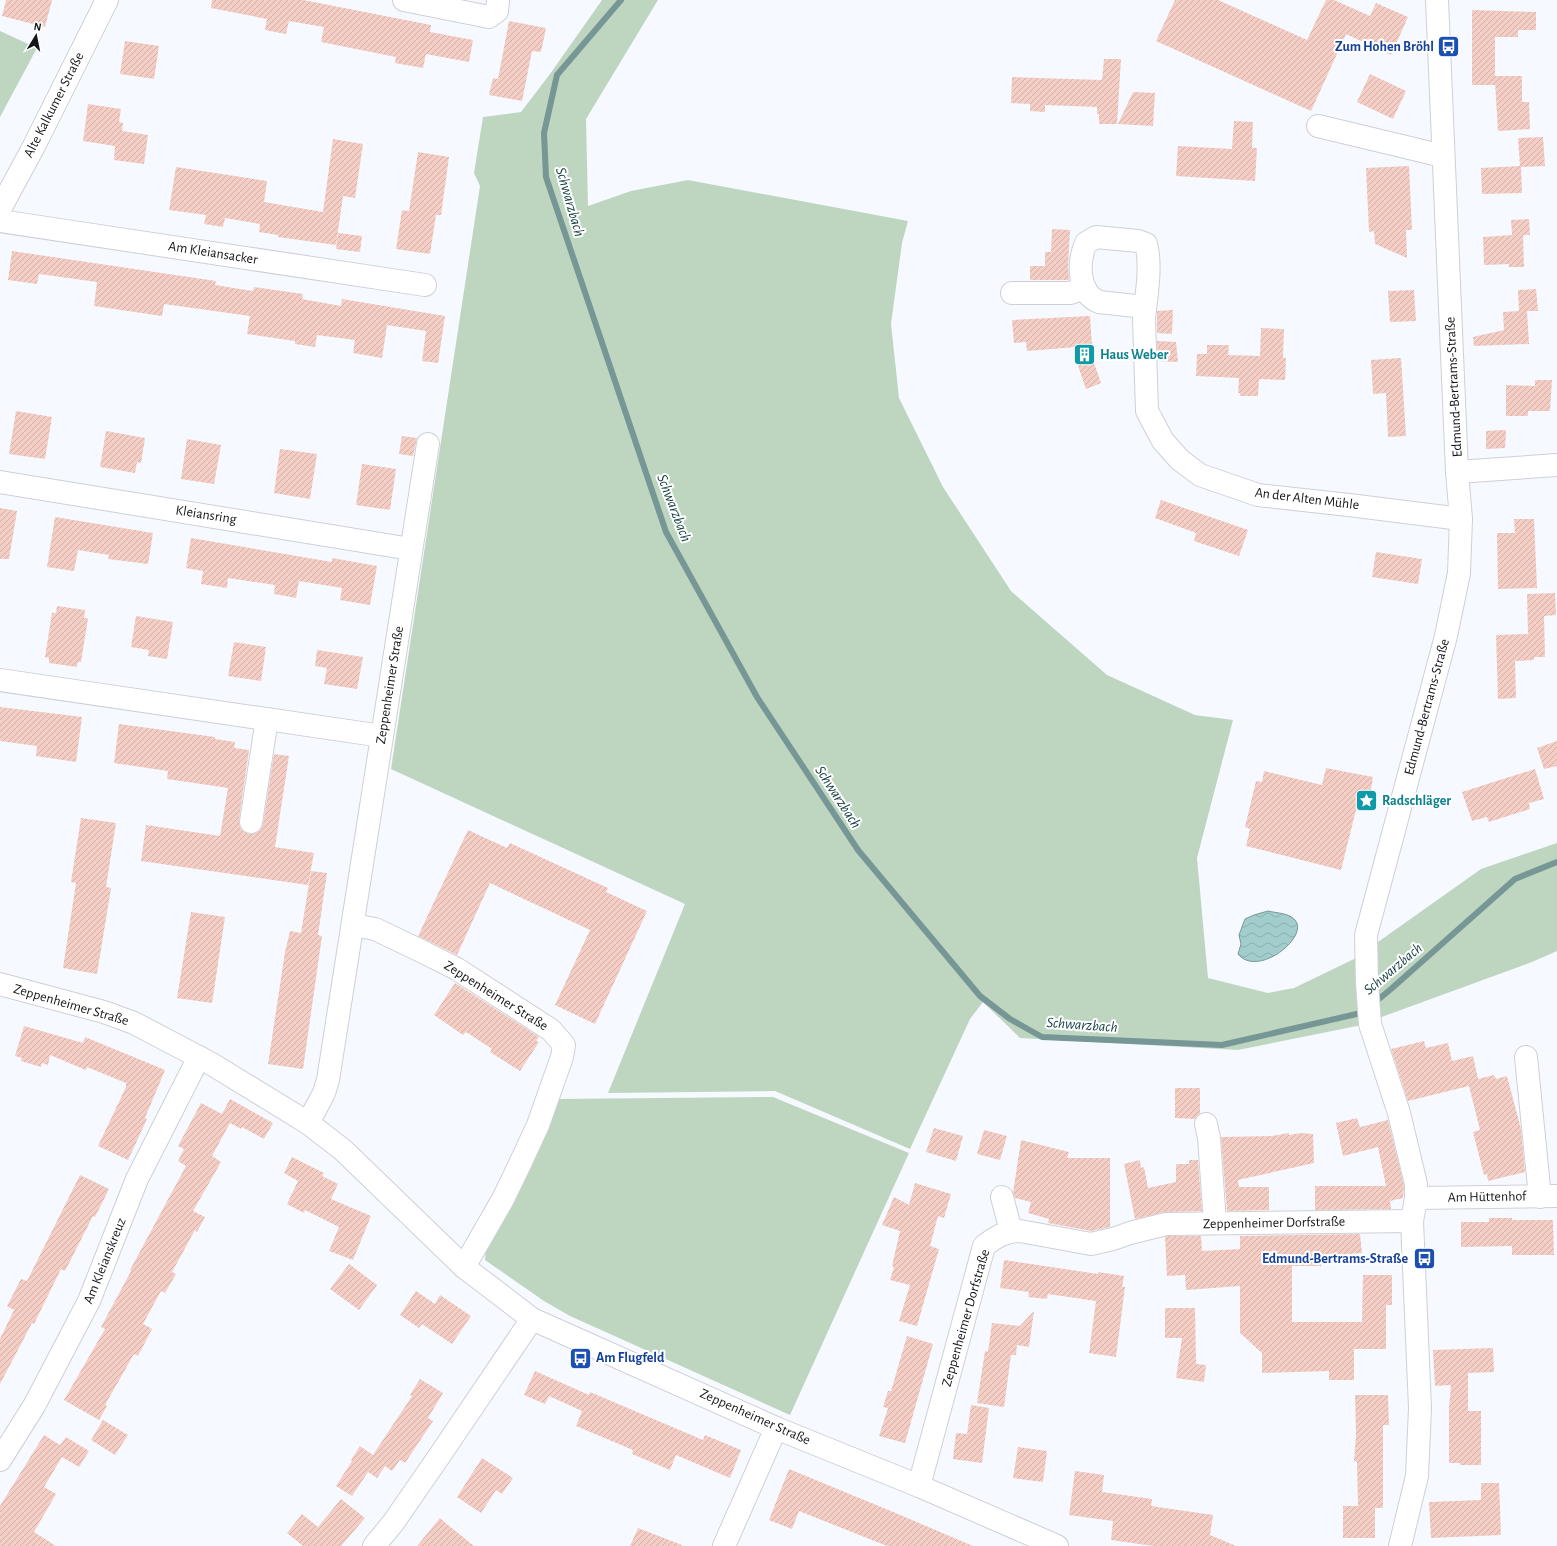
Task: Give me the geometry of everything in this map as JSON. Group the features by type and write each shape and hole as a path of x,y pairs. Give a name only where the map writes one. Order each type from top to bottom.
{"street":[{"name":"Alte Kalkumer Straße","path":"0,209 34,146 107,0"},
{"path":"404,0 493,9"},
{"name":"Edmund-Bertrams-Straße","path":"1400,1546 1417,1476 1420,1408 1412,1221 1416,1198 1416,1184 1399,1113 1370,1024 1366,935 1446,636 1459,573 1461,519 1443,156 1437,0"},
{"path":"1318,126 1443,156"},
{"name":"Am Kleiansacker","path":"0,221 425,285"},
{"name":"An der Alten Mühle","path":"1085,288 1081,274 1082,250 1086,242 1096,237 1138,241 1146,244 1149,254 1144,319 1147,411 1163,441 1180,460 1200,475 1258,495 1349,504 1461,519"},
{"path":"1012,292 1070,293 1085,288 1088,294 1099,302 1145,307"},
{"name":"Zeppenheimer Straße","path":"308,1123 324,1094 328,1080 428,444"},
{"path":"1458,472 1557,464"},
{"name":"Kleiansring","path":"0,482 411,549"},
{"path":"0,680 382,736"},
{"path":"251,822 267,719"},
{"name":"Zeppenheimer Straße","path":"353,925 375,929 420,950 457,970 551,1030 564,1045 562,1057 538,1125 503,1199 464,1267"},
{"name":"Zeppenheimer Straße","path":"0,984 104,1012 134,1023 199,1058 308,1123 343,1150 464,1267 532,1319 776,1428 919,1486 1057,1546"},
{"path":"1526,1057 1548,1196"},
{"name":"Am Kleianskreuz","path":"0,1460 34,1406 89,1301 137,1179 199,1058"},
{"path":"1206,1124 1209,1138 1215,1223"},
{"name":"Am Hüttenhof","path":"1416,1198 1548,1196"},
{"path":"1002,1197 1011,1231"},
{"name":"Zeppenheimer Dorfstraße","path":"919,1486 984,1246 996,1236 1011,1231 1020,1231 1091,1244 1113,1240 1130,1233 1166,1224 1412,1221"},
{"path":"374,1546 393,1523 532,1319"},
{"path":"724,1546 776,1428"}],"green space":[{"path":"602,0 658,0 586,119 588,206 631,191 688,180 908,221 902,243 891,324 899,398 943,487 1011,591 1107,675 1195,715 1233,720 1197,858 1208,978 1268,993 1294,988 1354,959 1481,869 1557,843 1557,951 1532,962 1357,1026 1238,1050 1020,1038 983,1002 970,1019 910,1149 775,1091 608,1093 685,904 391,769 480,186 474,173 483,117 521,112 550,74"},
{"path":"0,31 37,48 0,117"},
{"path":"773,1097 909,1153 790,1415 570,1316 544,1301 485,1260 486,1248 556,1099"}],"water":[{"path":"1268,911 1285,914 1294,919 1298,926 1296,935 1280,952 1269,958 1258,961 1247,960 1238,954 1241,944 1239,935 1245,919"}],"building":[{"path":"6,0 52,0 45,27 2,16"},
{"path":"212,0 303,0 431,25 430,32 473,40 469,62 426,54 423,68 395,63 396,57 321,42 324,27 289,21 286,34 265,30 267,19 211,8"},
{"path":"1175,0 1218,0 1307,40 1326,0 1334,0 1370,16 1376,3 1408,17 1391,55 1346,34 1311,111 1156,41"},
{"path":"1472,10 1536,12 1536,30 1518,30 1518,37 1495,37 1495,76 1522,76 1522,102 1529,102 1530,129 1498,131 1495,82 1495,85 1472,85"},
{"path":"509,21 546,28 541,52 532,51 522,101 489,95 493,78 498,79"},
{"path":"125,41 159,46 154,79 120,74"},
{"path":"1104,59 1121,59 1117,124 1099,124 1097,107 1045,105 1045,112 1030,111 1030,104 1011,103 1012,77 1102,80"},
{"path":"1370,74 1406,91 1393,119 1357,102"},
{"path":"1133,92 1155,93 1153,126 1118,124"},
{"path":"88,104 121,109 119,122 123,123 122,131 148,135 144,164 114,160 115,146 83,141"},
{"path":"1234,121 1253,122 1252,148 1257,148 1255,181 1176,176 1178,146 1232,149"},
{"path":"1543,137 1545,166 1521,167 1522,193 1482,194 1481,168 1520,166 1518,138"},
{"path":"333,139 363,144 355,198 343,196 336,245 278,237 278,235 259,232 260,224 225,218 223,227 204,224 206,215 169,210 176,167 267,181 264,202 323,212"},
{"path":"418,152 449,157 441,215 436,215 430,254 396,249 402,210 409,211"},
{"path":"1409,166 1412,230 1406,230 1407,258 1375,244 1374,231 1369,232 1366,168"},
{"path":"1529,219 1530,235 1523,235 1524,267 1509,267 1509,264 1484,265 1483,237 1512,235 1511,220"},
{"path":"1052,229 1070,230 1068,266 1069,280 1030,280 1030,266 1045,266 1045,252 1051,252"},
{"path":"338,233 362,236 360,252 336,249"},
{"path":"12,251 216,281 215,285 253,291 254,287 303,294 302,299 341,306 342,299 445,316 438,363 422,361 426,331 387,325 382,358 353,353 355,340 317,335 315,347 295,344 295,341 247,334 250,316 164,304 162,316 94,306 97,282 39,274 37,284 8,280"},
{"path":"1536,289 1538,311 1527,311 1529,344 1474,346 1473,337 1504,330 1503,312 1519,311 1518,290"},
{"path":"1414,290 1416,321 1390,322 1388,291"},
{"path":"1173,310 1172,334 1157,333 1157,311"},
{"name":"Haus Weber","path":"1090,316 1093,360 1101,383 1086,389 1077,363 1076,347 1027,351 1026,342 1014,343 1012,320"},
{"path":"1261,328 1284,329 1283,358 1286,358 1285,380 1259,379 1258,396 1240,396 1240,393 1238,393 1239,378 1196,376 1197,354 1207,354 1207,345 1229,345 1228,355 1260,356"},
{"path":"1157,341 1176,342 1178,362 1158,361"},
{"path":"1401,358 1406,436 1388,437 1386,393 1373,394 1371,360"},
{"path":"1535,380 1552,380 1550,411 1528,411 1528,416 1506,416 1506,385 1535,386"},
{"path":"16,411 52,417 45,459 9,454"},
{"path":"1506,430 1505,448 1486,449 1486,431"},
{"path":"106,431 145,438 141,463 137,462 135,473 100,467"},
{"path":"402,436 417,438 413,456 399,454"},
{"path":"187,439 221,445 214,484 181,479"},
{"path":"280,449 317,454 310,499 274,493"},
{"path":"362,464 396,469 390,510 356,505"},
{"path":"1161,500 1248,530 1239,556 1194,541 1196,533 1155,518"},
{"path":"0,508 17,511 9,559 0,559"},
{"path":"55,517 153,533 148,564 108,559 109,555 78,550 74,571 47,567"},
{"path":"1514,519 1534,519 1537,588 1498,589 1497,533 1515,533"},
{"path":"191,538 332,562 332,558 377,566 370,605 340,600 342,588 299,581 296,598 274,594 275,585 228,578 227,588 201,584 203,571 186,568"},
{"path":"1376,552 1422,559 1418,584 1372,577"},
{"path":"1555,593 1556,615 1544,616 1545,657 1534,657 1534,660 1515,661 1516,698 1498,699 1496,635 1528,634 1527,594"},
{"path":"57,606 85,610 84,618 88,618 81,662 78,662 77,667 49,663 49,658 45,657 52,613 56,613"},
{"path":"136,616 173,622 167,659 148,656 149,650 131,647"},
{"path":"234,642 266,647 261,681 228,676"},
{"path":"317,650 363,657 357,689 324,684 327,668 315,666"},
{"path":"0,707 82,717 76,762 36,756 37,746 0,741"},
{"path":"119,724 215,737 215,739 235,742 234,748 249,750 239,820 240,827 243,831 249,834 256,833 260,830 263,824 274,754 289,756 275,847 314,853 308,885 141,861 146,825 220,836 228,788 167,779 168,771 114,763"},
{"path":"1557,741 1557,766 1544,769 1537,748"},
{"path":"1326,768 1373,777 1370,796 1360,794 1341,870 1246,846 1250,829 1245,827 1256,781 1262,782 1264,771 1322,785"},
{"path":"1535,769 1544,799 1529,803 1530,809 1489,822 1487,817 1472,821 1462,792"},
{"path":"81,818 116,823 106,887 111,888 97,974 63,968 76,883 71,882"},
{"path":"468,830 507,848 510,843 608,888 606,892 647,911 595,1024 555,1005 590,930 490,883 457,955 418,936"},
{"path":"311,871 327,873 318,935 322,936 303,1069 268,1064 285,952 290,931 301,933"},
{"path":"191,912 225,917 212,1003 177,998"},
{"path":"455,983 539,1037 536,1041 539,1042 520,1071 490,1052 492,1049 466,1032 463,1035 434,1015"},
{"path":"24,1026 83,1043 85,1037 165,1070 145,1118 147,1119 128,1160 98,1146 126,1087 126,1083 87,1067 86,1070 50,1055 48,1065 42,1063 41,1067 21,1061 22,1058 15,1056"},
{"path":"1424,1041 1426,1048 1448,1043 1452,1061 1473,1056 1478,1079 1494,1075 1496,1079 1507,1076 1521,1129 1525,1172 1488,1181 1487,1174 1484,1175 1473,1132 1480,1130 1469,1086 1408,1101 1391,1049"},
{"path":"1175,1088 1200,1088 1200,1113 1195,1119 1175,1118"},
{"path":"230,1099 273,1123 264,1139 242,1127 241,1129 230,1123 212,1156 221,1162 193,1211 205,1217 197,1232 195,1230 172,1272 176,1274 165,1293 161,1291 143,1324 152,1329 138,1356 134,1354 105,1405 107,1406 99,1420 64,1400 105,1329 101,1327 186,1166 178,1161 184,1149 178,1146 201,1103 222,1114"},
{"path":"1357,1118 1360,1127 1388,1120 1404,1185 1403,1198 1390,1201 1391,1209 1315,1210 1315,1186 1386,1186 1378,1147 1343,1156 1336,1123"},
{"path":"934,1128 963,1136 956,1161 926,1152"},
{"path":"984,1130 1007,1136 1000,1160 977,1154"},
{"path":"1289,1133 1289,1135 1301,1133 1313,1134 1314,1163 1238,1180 1239,1187 1269,1187 1269,1210 1227,1211 1221,1137 1272,1136"},
{"path":"1021,1140 1069,1152 1067,1158 1110,1158 1110,1227 1091,1231 1048,1223 1049,1219 1028,1213 1031,1202 1015,1198 1013,1193"},
{"path":"292,1157 324,1173 322,1176 338,1184 331,1199 371,1216 353,1260 329,1251 339,1227 305,1210 304,1213 287,1204 298,1181 284,1173"},
{"path":"1140,1160 1141,1168 1144,1167 1148,1188 1176,1182 1176,1164 1189,1164 1189,1160 1198,1160 1202,1211 1166,1212 1135,1219 1124,1164"},
{"path":"80,1175 109,1189 95,1217 93,1216 65,1271 61,1269 34,1324 32,1323 0,1384 0,1339 14,1310 7,1306 21,1279 27,1281"},
{"path":"915,1183 951,1194 944,1218 938,1216 930,1246 939,1249 917,1326 899,1321 910,1285 890,1280 894,1267 892,1266 900,1231 882,1225 894,1197 909,1205"},
{"path":"1489,1218 1512,1218 1512,1220 1553,1220 1554,1255 1512,1255 1512,1246 1461,1247 1461,1222 1489,1222"},
{"path":"1360,1234 1362,1253 1321,1256 1321,1266 1292,1266 1292,1322 1362,1322 1363,1275 1392,1275 1392,1305 1386,1305 1386,1349 1354,1349 1354,1380 1329,1380 1329,1371 1262,1373 1262,1353 1240,1333 1240,1286 1186,1290 1185,1275 1167,1276 1165,1237 1168,1236 1201,1236 1202,1251 1240,1249 1240,1236"},
{"path":"1004,1260 1098,1274 1098,1272 1124,1276 1122,1287 1125,1287 1116,1357 1089,1353 1096,1301 1048,1294 1047,1299 1028,1297 1029,1292 1000,1288"},
{"path":"349,1264 377,1285 359,1310 330,1289"},
{"path":"416,1291 435,1304 440,1295 471,1316 452,1344 422,1324 419,1328 400,1315"},
{"path":"1165,1308 1195,1308 1196,1364 1206,1365 1204,1382 1176,1378 1182,1338 1165,1338"},
{"path":"1034,1311 1029,1347 1017,1345 1016,1355 1011,1355 1004,1407 977,1403 985,1351 988,1352 992,1323 1020,1326"},
{"path":"907,1336 933,1344 905,1443 879,1436 888,1408 883,1407 888,1391 891,1391"},
{"path":"1493,1348 1494,1372 1468,1373 1468,1411 1481,1411 1481,1465 1460,1465 1460,1463 1449,1463 1449,1408 1451,1385 1435,1386 1433,1350"},
{"path":"535,1371 589,1395 590,1392 703,1440 705,1435 741,1450 730,1478 676,1455 670,1470 632,1454 633,1450 576,1426 582,1411 549,1396 545,1404 524,1395"},
{"path":"420,1379 443,1393 428,1418 433,1421 405,1463 400,1460 392,1471 385,1466 377,1478 368,1472 352,1496 336,1486 360,1446 373,1455 412,1396 410,1395"},
{"path":"1355,1395 1388,1395 1389,1425 1383,1425 1383,1508 1375,1508 1375,1538 1343,1538 1343,1506 1358,1506 1357,1462 1354,1461 1356,1435"},
{"path":"971,1405 989,1408 982,1463 953,1459 956,1433 967,1434"},
{"path":"103,1420 128,1435 115,1455 91,1440"},
{"path":"44,1435 60,1445 66,1437 89,1451 79,1467 62,1457 44,1487 56,1494 34,1532 56,1546 0,1546 0,1506"},
{"path":"1018,1447 1047,1451 1043,1482 1013,1478"},
{"path":"482,1458 513,1478 502,1494 496,1490 481,1513 457,1497"},
{"path":"789,1469 973,1546 887,1546 799,1511 792,1529 769,1520"},
{"path":"1075,1471 1104,1475 1102,1492 1152,1499 1151,1506 1213,1515 1210,1535 1236,1546 1153,1546 1111,1540 1113,1521 1069,1515"},
{"path":"1481,1483 1499,1483 1501,1535 1431,1538 1429,1502 1481,1500"},
{"path":"341,1499 365,1518 341,1546 303,1546 287,1533 302,1514 318,1527"},
{"path":"440,1518 448,1525 474,1546 417,1546"},
{"path":"638,1528 682,1545 630,1546"}],"waterway":[{"name":"Schwarzbach","path":"621,0 557,75 544,133 546,177 666,532 757,697 858,850 980,996 1010,1019 1042,1037 1222,1045 1361,1013 1364,1011"},
{"name":"Schwarzbach","path":"1373,1004 1515,879 1557,862"}],"place":[{"name":"Zum Hohen Bröhl","path":"1449,47"},
{"name":"Haus Weber","path":"1085,355"},
{"name":"Radschläger","path":"1366,801"},
{"name":"Edmund-Bertrams-Straße","path":"1424,1259"},
{"name":"Am Flugfeld","path":"581,1358"}]}
